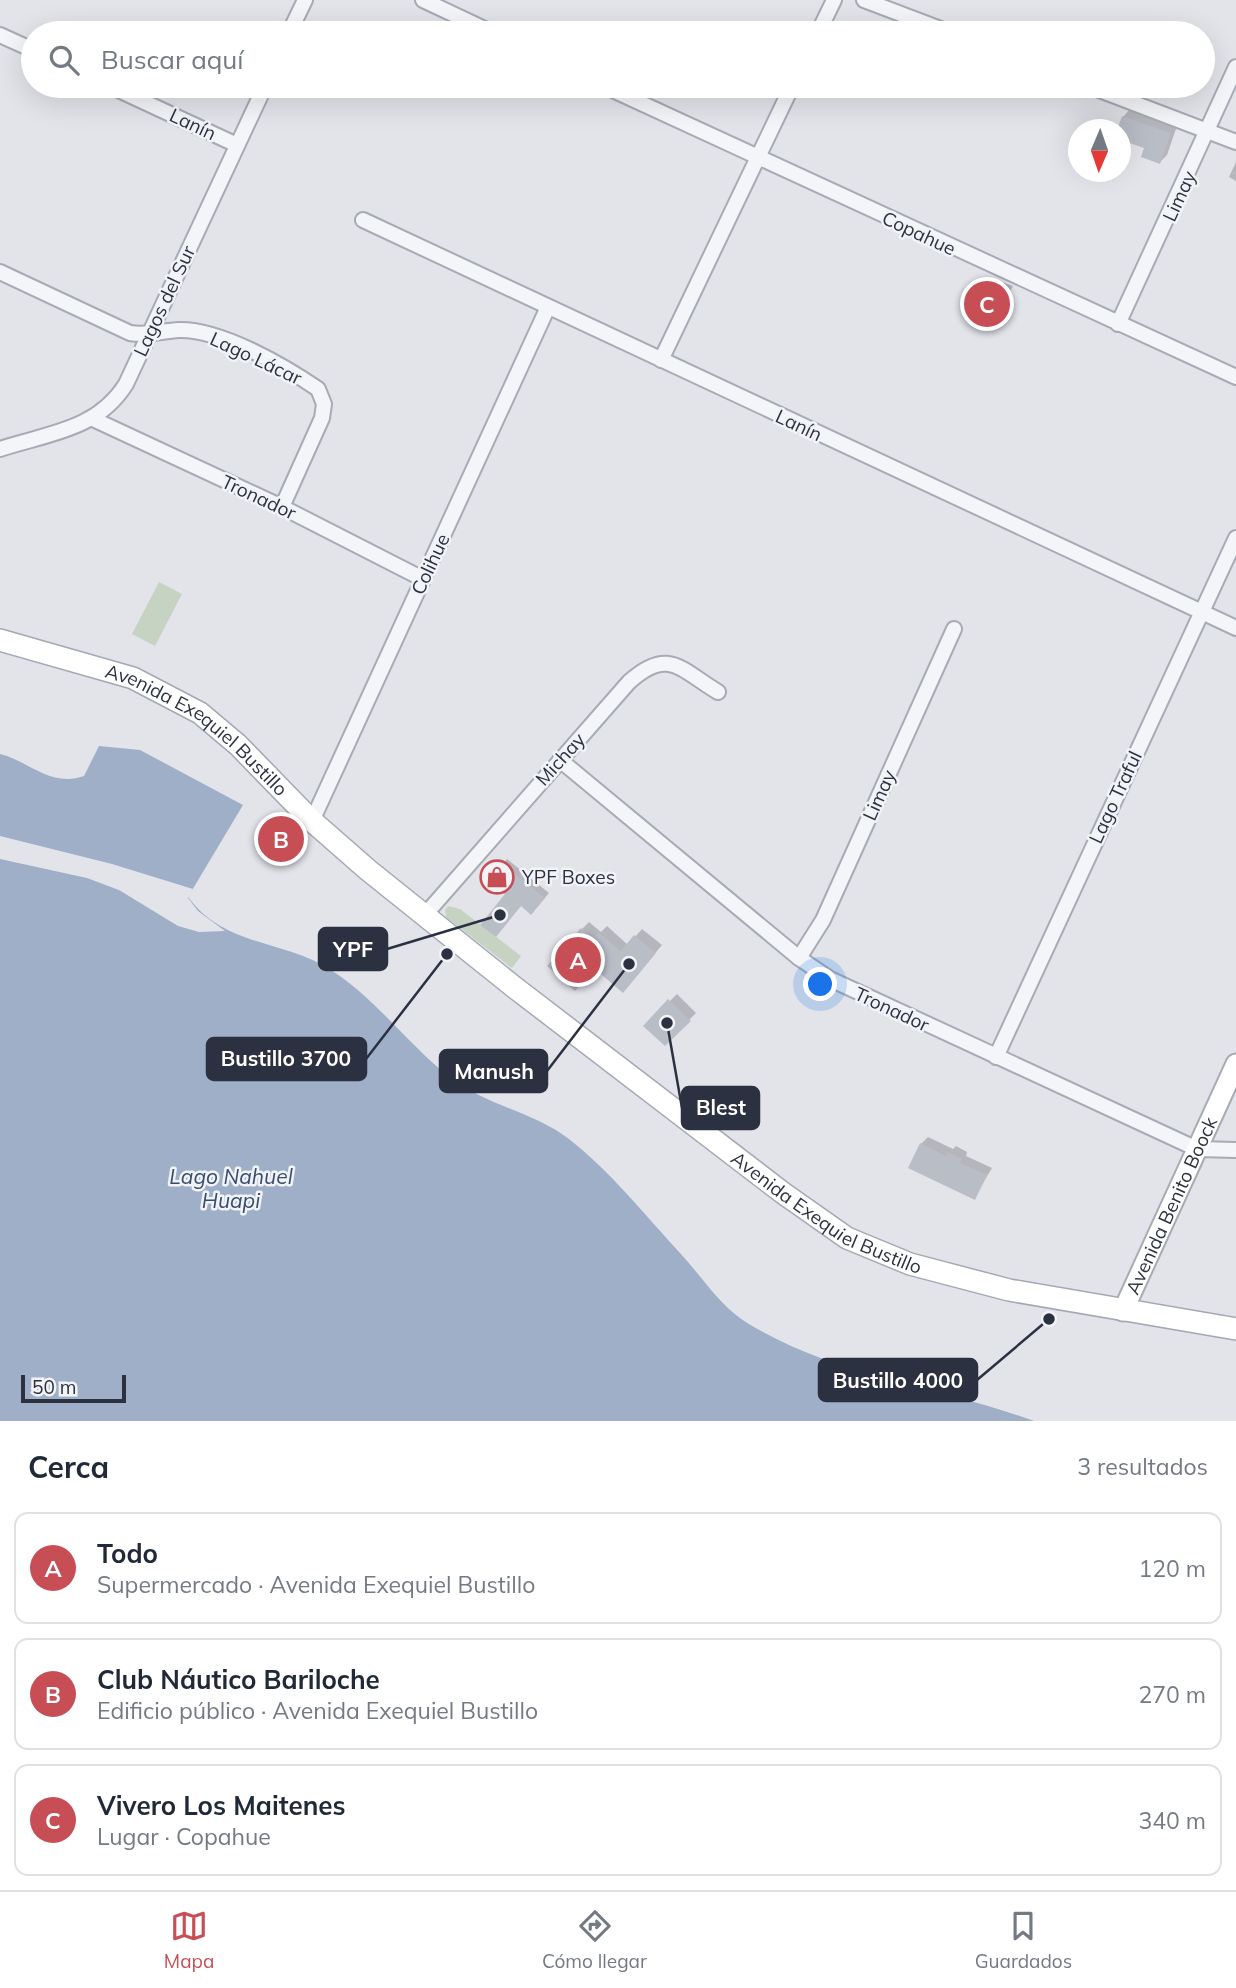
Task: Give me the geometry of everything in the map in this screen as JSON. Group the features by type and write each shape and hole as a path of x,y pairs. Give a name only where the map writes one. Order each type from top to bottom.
{"main road":[{"name":"Avenida Exequiel Bustillo","path":"0,640 101,667 168,694 200,713 238,745 312,821 424,916 676,1112 847,1238 890,1257 948,1275 1062,1301 1236,1329"},
{"name":"Avenida Benito Boock","path":"1123,1311 1236,1063"}],"street":[{"path":"295,21 305,0"},
{"path":"423,0 468,21"},
{"path":"824,21 834,0"},
{"path":"864,0 919,21"},
{"path":"0,35 21,45"},
{"name":"Limay","path":"1118,324 1209,132 1236,67"},
{"name":"Lanín","path":"136,98 237,145"},
{"name":"Lagos del Sur","path":"0,449 93,419 114,404 259,98"},
{"name":"Copahue","path":"630,98 1236,377"},
{"path":"661,360 786,98"},
{"path":"1120,98 1236,142"},
{"name":"Lanín","path":"363,220 1236,628"},
{"path":"0,272 131,333 148,336"},
{"name":"Colihue","path":"312,821 548,307"},
{"name":"Lago Lácar","path":"148,336 179,330 218,338 261,356 318,389 324,404 322,418 282,508"},
{"name":"Tronador","path":"93,419 282,508 424,579"},
{"name":"Lago Traful","path":"996,1057 1236,538"},
{"name":"Limay","path":"799,958 823,920 954,629"},
{"name":"Michay","path":"424,916 629,682 648,666 662,661 718,692"},
{"name":"Tronador","path":"560,760 799,958 851,991 1197,1149 1236,1150"}],"green space":[{"path":"159,582 182,594 155,646 132,634"},
{"path":"448,906 460,909 521,956 512,968 446,917 445,910"}],"water":[{"name":"Lago Nahuel Huapi","path":"99,746 140,750 243,805 188,897 203,913 237,934 312,960 331,970 362,994 419,1050 462,1086 540,1121 569,1139 613,1179 714,1293 742,1320 787,1344 821,1358 1034,1421 0,1421 0,754 51,776 72,779 84,776"}],"pier":[{"path":"0,836 112,864 193,889 188,898 198,911 225,931 199,932 178,926 119,890 87,878 0,859"}],"building":[{"path":"1131,119 1171,133 1160,164 1141,157 1144,148 1131,143"},
{"path":"983,284 1007,293 990,326 967,315"},
{"path":"501,863 545,898 531,915 521,906 496,937 480,925 505,894 487,880"},
{"path":"581,928 593,939 598,932 621,951 634,935 656,953 623,993 595,969 575,991 547,966"},
{"path":"668,999 691,1021 665,1046 643,1026"},
{"path":"920,1143 946,1156 947,1152 962,1159 960,1163 987,1175 975,1200 908,1168"}],"place":[{"name":"Vivero Los Maitenes","path":"987,304"},
{"name":"Club Náutico Bariloche","path":"281,839"},
{"name":"YPF Boxes","path":"497,877"},
{"name":"YPF","path":"500,915"},
{"name":"Bustillo 3700","path":"447,954"},
{"name":"Todo","path":"578,960"},
{"name":"Manush","path":"629,964"},
{"name":"Blest","path":"667,1023"},
{"name":"Bustillo 4000","path":"1049,1319"}]}
